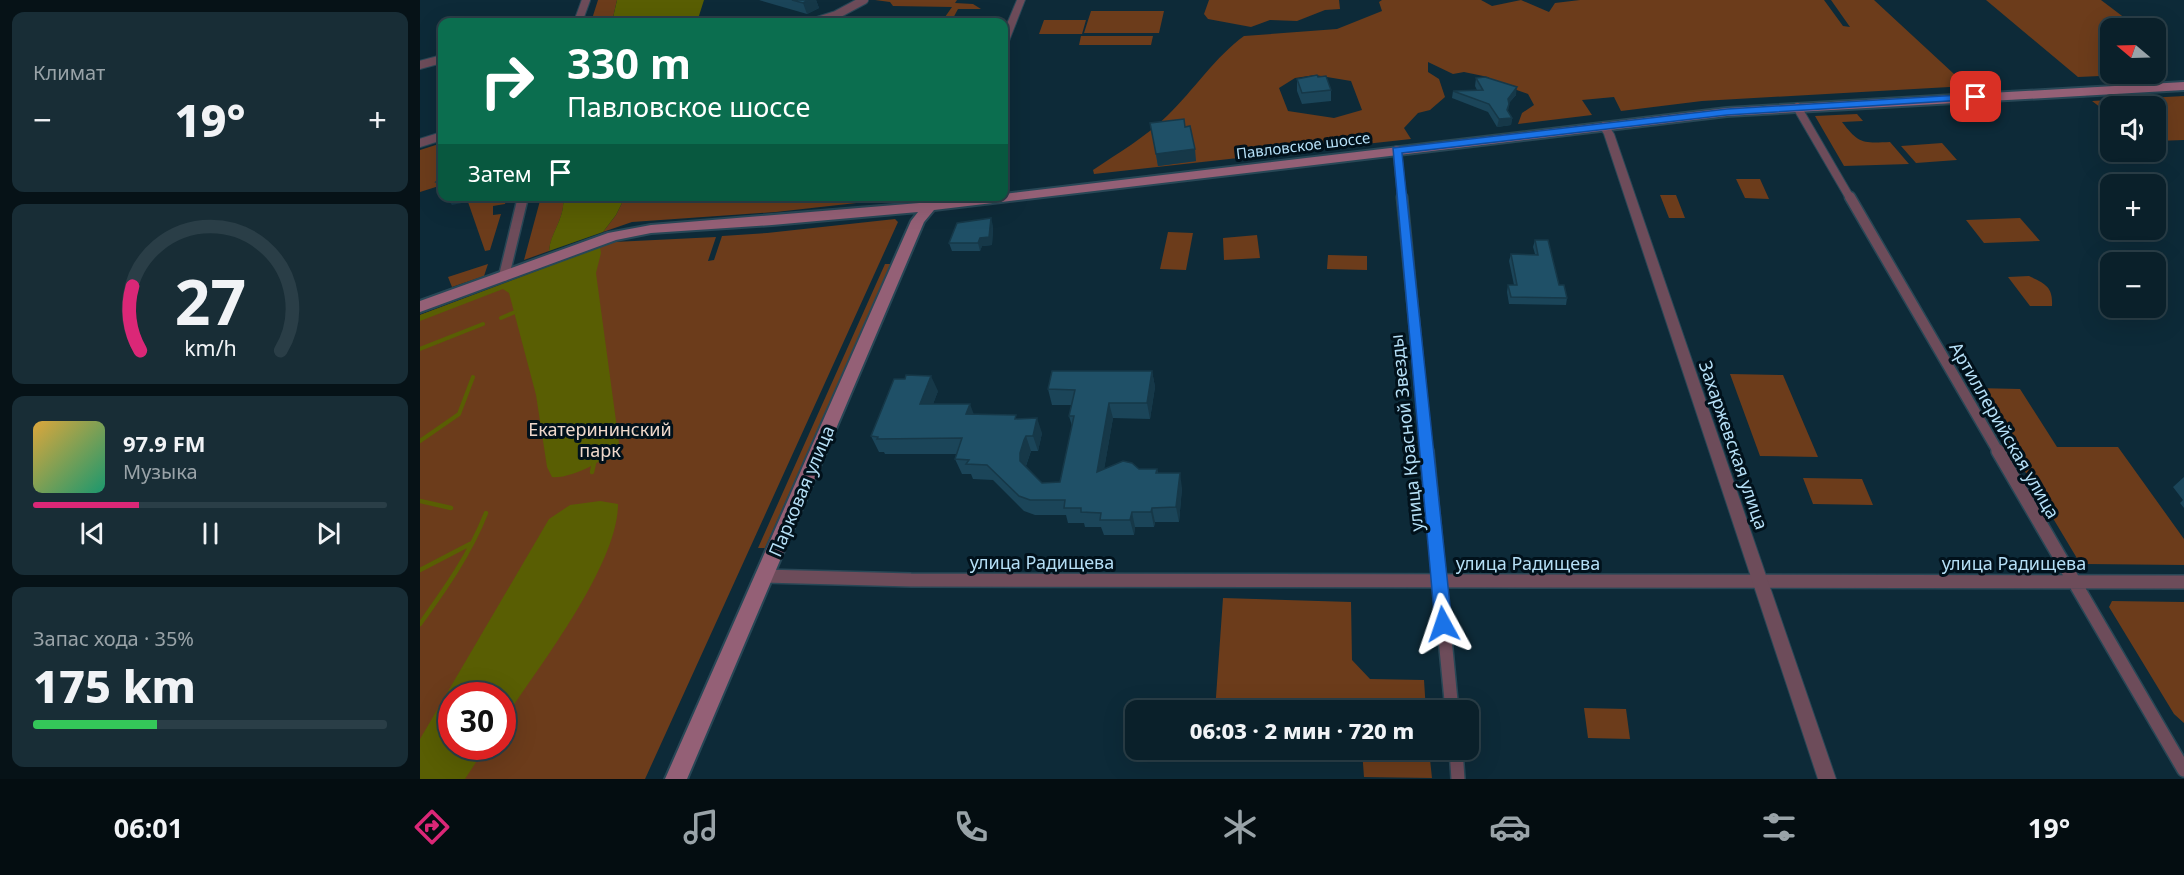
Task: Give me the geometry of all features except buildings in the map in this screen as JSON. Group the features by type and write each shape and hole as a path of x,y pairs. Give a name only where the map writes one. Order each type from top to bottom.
{"main road":[{"name":"Павловское шоссе","path":"1008,193 1727,112 2184,86"},
{"name":"Павловское шоссе","path":"420,307 606,238 651,229 772,221 934,201"},
{"name":"Парковая улица","path":"676,779 918,221 934,201"}],"street":[{"path":"579,18 586,0"},
{"path":"827,18 864,0"},
{"path":"1008,31 1021,0"},
{"path":"420,65 438,60"},
{"name":"Артиллерийская улица","path":"1797,107 2184,770"},
{"name":"Захаржевская улица","path":"1603,125 1613,146 1827,779"},
{"path":"420,143 438,137"},
{"name":"улица Красной Звезды","path":"1397,150 1451,700"},
{"path":"504,276 522,201"},
{"name":"улица Радищева","path":"764,576 911,580 2184,582"},
{"path":"1457,760 1458,779"}],"green space":[{"path":"598,0 617,0 613,18 592,18"},
{"path":"875,0 957,0 955,3 973,4 981,9 958,9 953,18 934,18 945,17 952,7 893,6 890,2"},
{"path":"1209,0 1339,0 1340,9 1325,10 1297,21 1270,20 1251,27 1208,19 1204,14"},
{"path":"1382,0 1481,0 1492,6 1521,0 1549,12 1555,3 1580,0 1824,0 1843,26 1850,27 1831,0 1874,0 1967,86 1702,101 1621,111 1614,97 1582,100 1592,115 1518,124 1522,113 1534,105 1528,94 1494,82 1488,77 1464,72 1453,74 1428,62 1428,72 1439,79 1445,97 1430,110 1418,113 1404,128 1411,139 1094,174 1093,170 1159,123 1214,63 1244,36 1337,29 1382,11 1379,2","holes":["1315,75 1351,81 1362,110 1334,118 1288,111 1279,88 1295,78"]},
{"path":"1986,0 2101,0 2125,18 2100,18 2100,76 2078,77"},
{"path":"1091,11 1164,11 1159,33 1084,33"},
{"path":"1044,20 1086,20 1082,34 1039,34"},
{"path":"1081,36 1153,36 1151,45 1079,45"},
{"path":"2184,96 2184,140 2166,141 2166,97"},
{"path":"2092,101 2100,101 2100,107"},
{"path":"1857,114 1863,121 1842,122 1853,135 1867,142 1890,142 1909,164 1844,166 1815,116"},
{"path":"1942,143 1957,160 1916,163 1901,146"},
{"path":"438,144 438,186 420,192 420,150"},
{"path":"1736,179 1760,179 1769,199 1745,198"},
{"path":"1660,195 1676,195 1685,218 1669,218"},
{"path":"506,201 505,204 493,206 493,215 501,214 490,250 485,251 468,202"},
{"path":"540,201 563,201 549,251 524,260"},
{"path":"623,201 874,201 776,212 632,222 603,232"},
{"path":"2020,218 2040,241 1984,243 1966,220"},
{"name":"Екатерининский парк","path":"895,219 898,222 645,779 420,779 420,315 614,242 716,237 708,261 714,260 722,236"},
{"path":"1168,232 1193,233 1186,270 1160,269"},
{"path":"1257,235 1260,258 1224,260 1223,238"},
{"path":"1328,255 1367,256 1367,270 1327,269"},
{"path":"488,264 484,276 452,287 448,277"},
{"path":"885,264 891,264 765,548 758,548"},
{"path":"2029,276 2040,281 2050,290 2052,306 2030,306 2008,277"},
{"path":"1730,374 1783,375 1818,457 1760,456"},
{"path":"1975,388 2020,389 2057,447 2118,447 2184,539 2184,565 2086,564 2078,560"},
{"path":"1803,478 1862,479 1873,505 1813,504"},
{"path":"1223,598 1351,602 1352,660 1370,679 1424,680 1425,700 1216,700"},
{"path":"2112,601 2184,602 2184,723 2174,714 2109,607"},
{"path":"1584,708 1626,709 1630,739 1588,738"},
{"path":"1363,760 1430,760 1432,778 1364,777"}],"shaded area":[{"path":"617,0 704,0 698,18 613,18"},
{"path":"563,201 623,201 603,232 549,251"},
{"path":"600,247 601,253 596,273 619,443 609,455 590,467 569,475 552,477 547,467 536,395 509,293 503,289 420,321 420,315"},
{"path":"600,501 618,504 614,529 605,557 591,586 554,646 516,702 516,682 453,682 549,519 570,505"},
{"path":"438,708 438,760 477,760 465,779 420,779 420,739"}],"waterway":[{"path":"501,318 515,312"},
{"path":"420,349 483,324"},
{"path":"420,441 459,414 473,377"},
{"path":"592,472 594,463"},
{"path":"420,501 451,508"},
{"path":"420,624 465,557 486,513"},
{"path":"420,570 470,544"}],"route":[{"path":"1443,624 1397,150 1727,112 1976,97"}]}
